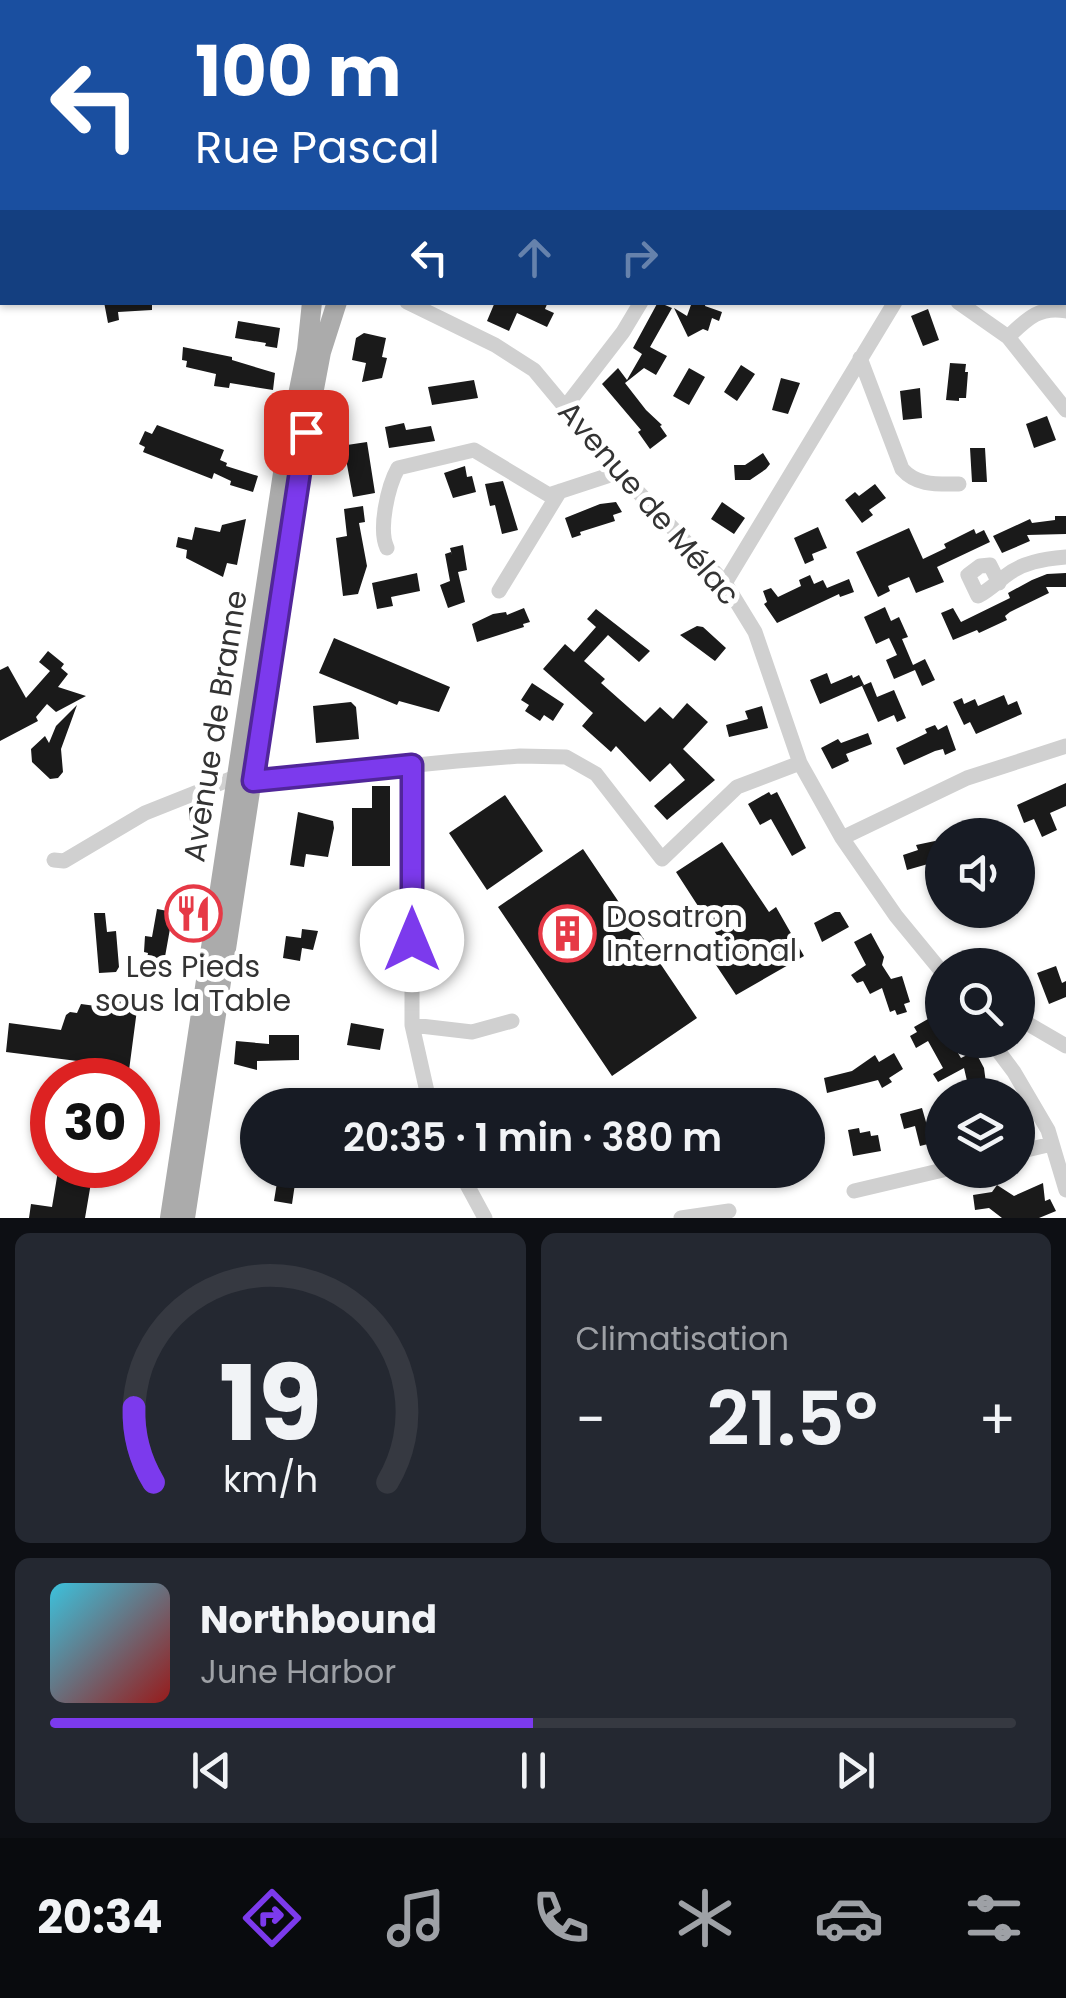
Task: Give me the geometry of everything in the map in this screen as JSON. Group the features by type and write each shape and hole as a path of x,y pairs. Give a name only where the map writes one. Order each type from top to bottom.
{"main road":[{"name":"Avenue de Branne","path":"185,1218 285,460 312,305"},
{"name":"Avenue de Branne","path":"170,1218 320,352 336,305"}],"street":[{"name":"Avenue de Mélac","path":"414,305 495,345 534,370 619,472 724,583 755,632 800,763 842,838 925,951"},
{"path":"566,406 624,332 639,305"},
{"path":"724,583 892,305"},
{"path":"962,305 1008,337 1066,410"},
{"path":"1008,337 1032,315 1052,308 1066,311"},
{"path":"860,358 907,475 924,483 959,484"},
{"path":"387,548 382,538 398,468 474,450 549,495 619,472"},
{"path":"499,591 560,491"},
{"path":"998,583 1037,560 1066,557"},
{"path":"842,838 968,778 1066,746"},
{"path":"54,860 64,862 145,813 245,779 520,756 566,757 596,774 662,858 737,787 800,763"},
{"path":"412,765 412,1025 426,1088"},
{"path":"412,1025 472,1032 512,1021"},
{"path":"1035,1028 1066,1046"},
{"path":"1004,1058 1048,1130 1066,1190"},
{"path":"1035,1148 1052,1144"},
{"path":"854,1191 925,1174"},
{"path":"469,1188 485,1218"},
{"path":"681,1218 728,1211"}],"building":[{"path":"105,305 152,305 152,310 118,312 119,320 108,323"},
{"path":"494,305 547,305 545,309 554,313 547,327 517,313 509,331 487,321"},
{"path":"656,305 672,308 650,347 667,356 656,375 644,368 625,383 667,436 650,449 638,432 641,430 602,384 618,368 627,380 642,354 633,348"},
{"path":"691,305 705,305 722,312 719,321 712,318 708,331 703,329 688,337 674,308 687,316"},
{"path":"928,309 939,340 923,346 911,316"},
{"path":"238,321 280,328 277,348 235,338"},
{"path":"364,333 386,338 382,357 387,358 382,378 362,382 366,363 352,360 356,338"},
{"path":"183,347 232,357 275,373 273,390 230,383 229,388 214,386 216,374 186,367"},
{"path":"950,363 966,364 968,372 966,398 959,401 946,400"},
{"path":"741,365 755,374 737,401 724,392"},
{"path":"689,368 705,377 689,405 673,396"},
{"path":"781,378 800,383 788,414 772,410"},
{"path":"474,380 478,398 432,405 428,387"},
{"path":"920,388 922,418 903,420 900,391"},
{"path":"1047,416 1056,440 1034,448 1026,424"},
{"path":"404,423 406,430 431,426 435,441 389,448 385,427"},
{"path":"157,425 224,450 220,460 226,466 258,476 253,492 230,485 231,481 214,473 212,479 143,452 145,447 139,444 145,431 152,434"},
{"path":"367,442 375,493 353,497 345,454 347,445"},
{"path":"970,448 985,448 987,482 972,482"},
{"path":"763,453 770,464 766,469 750,480 735,480 734,465 745,465"},
{"path":"465,466 476,492 453,498 444,473"},
{"path":"503,481 518,530 502,534 485,484"},
{"path":"875,484 886,498 869,510 873,515 862,523 845,500 855,492 859,496"},
{"path":"616,502 622,512 613,515 615,521 572,538 565,518"},
{"path":"722,502 745,518 734,534 711,519"},
{"path":"363,506 365,522 359,523 367,566 358,594 343,596 336,538 347,536 344,509"},
{"path":"1055,516 1066,516 1066,534 1027,535 1030,541 1002,553 993,536 1030,519 1032,523 1055,520"},
{"path":"246,519 237,565 227,563 223,577 186,558 187,550 176,547 178,537 192,540 195,527 220,532 222,525"},
{"path":"818,527 827,548 812,554 814,560 805,564 794,538"},
{"path":"909,528 923,559 974,529 976,534 984,530 990,542 937,567 944,582 916,593 909,577 888,586 890,591 878,597 856,552"},
{"path":"463,545 467,570 458,572 465,602 448,608 440,585 450,581 445,554 452,555 450,548"},
{"path":"417,573 420,591 391,597 393,606 377,609 372,583"},
{"path":"1066,573 1066,587 1046,587 1049,593 1010,612 1005,616 1007,620 953,640 941,613 953,608 961,622 1010,598 1008,593 1032,580"},
{"path":"810,575 814,584 823,580 827,588 849,579 854,592 840,597 839,594 777,623 764,604 767,602 763,591 771,588 778,597 801,586 799,580"},
{"path":"885,607 891,621 899,617 908,637 902,639 913,665 925,659 935,680 922,686 915,670 894,679 886,660 897,655 889,638 876,644 864,617"},
{"path":"524,608 530,622 524,627 477,642 472,624 493,614 507,615"},
{"path":"596,609 650,651 639,662 608,635 584,661 605,679 601,683 645,722 660,707 673,719 687,703 708,722 683,749 715,780 667,820 654,806 685,780 670,763 650,782 616,746 611,752 582,726 593,713 543,669 565,644 574,652 596,627 587,619"},
{"path":"697,626 726,648 715,661 680,635"},
{"path":"334,638 450,687 439,712 399,701 397,705 319,673"},
{"path":"48,651 64,664 61,668 68,674 58,687 86,696 56,712 47,704 36,717 38,721 0,741 0,670 8,666 26,698 50,671 39,662"},
{"path":"827,673 831,684 859,675 864,685 820,704 810,680"},
{"path":"871,682 877,697 894,690 906,718 897,722 894,715 878,722 862,686"},
{"path":"532,683 564,704 553,721 544,715 540,721 525,711 529,705 521,700"},
{"path":"1004,695 1008,705 1017,701 1022,714 976,734 970,722 964,725 953,702 962,698 964,704 975,699 978,706"},
{"path":"351,702 356,707 359,739 316,743 313,706"},
{"path":"77,705 61,749 63,772 50,779 32,762 31,749 45,736 49,743 56,726"},
{"path":"762,706 768,728 729,737 726,725 748,719 745,711"},
{"path":"935,725 938,730 947,725 956,750 945,755 943,749 935,751 904,765 896,748"},
{"path":"868,733 872,744 846,754 849,761 832,769 821,748 838,739 841,743"},
{"path":"1066,783 1066,806 1050,813 1057,830 1042,837 1035,818 1022,818 1017,805"},
{"path":"372,786 390,786 390,866 352,866 352,808 372,808"},
{"path":"769,792 777,792 806,848 792,856 771,819 760,825 748,804"},
{"path":"505,795 543,851 487,890 449,833"},
{"path":"200,803 207,845 192,847 189,808"},
{"path":"298,812 333,821 334,828 328,857 306,854 304,867 290,865"},
{"path":"722,842 769,912 776,907 804,956 736,995 708,953 722,943 676,872"},
{"path":"925,843 925,865 907,870 903,855 918,850 916,845"},
{"name":"Dosatron International","path":"583,849 697,1018 612,1076 498,907"},
{"path":"157,909 173,912 161,979 144,976 148,953 144,952 145,936 152,937"},
{"path":"840,912 849,927 822,942 814,923"},
{"path":"94,913 105,913 107,932 116,931 116,972 99,973"},
{"path":"302,929 318,931 313,950 302,948 300,961 283,958 286,936 301,938"},
{"path":"871,933 891,979 902,976 910,1002 904,1004 907,1012 890,1012 882,988 870,994 863,981 857,983 851,975 866,965 854,942"},
{"path":"1056,966 1062,983 1066,981 1066,997 1049,1004 1037,973"},
{"path":"119,999 138,1002 131,1058 54,1058 6,1052 9,1023 61,1030 66,1015 77,1013 81,1004 118,1009"},
{"path":"925,1021 925,1043 916,1048 910,1036 917,1032 914,1027"},
{"path":"351,1023 384,1029 380,1050 347,1045"},
{"path":"269,1035 299,1035 299,1060 257,1061 257,1070 234,1064 236,1041 269,1044"},
{"path":"894,1053 903,1069 882,1088 878,1080 827,1093 824,1078 852,1071 875,1055 879,1062"},
{"path":"937,1058 979,1058 985,1078 966,1078 964,1068 945,1078 936,1078 933,1074 943,1068"},
{"path":"922,1108 925,1145 920,1146 915,1126 904,1129 900,1114"},
{"path":"859,1128 860,1133 870,1131 871,1136 878,1135 881,1151 853,1156 848,1130"},
{"path":"1043,1183 1045,1201 1050,1199 1056,1211 1039,1218 1002,1218 989,1208 975,1210 973,1195 1002,1188 1014,1196"},
{"path":"55,1188 90,1188 85,1218 29,1218 31,1204 52,1207"},
{"path":"276,1188 294,1188 292,1204 274,1201"}],"place":[{"name":"Les Pieds sous la Table","path":"193,913"},
{"name":"Dosatron International","path":"567,933"}],"route":[{"path":"306,432 253,781 412,765 412,940"}]}
